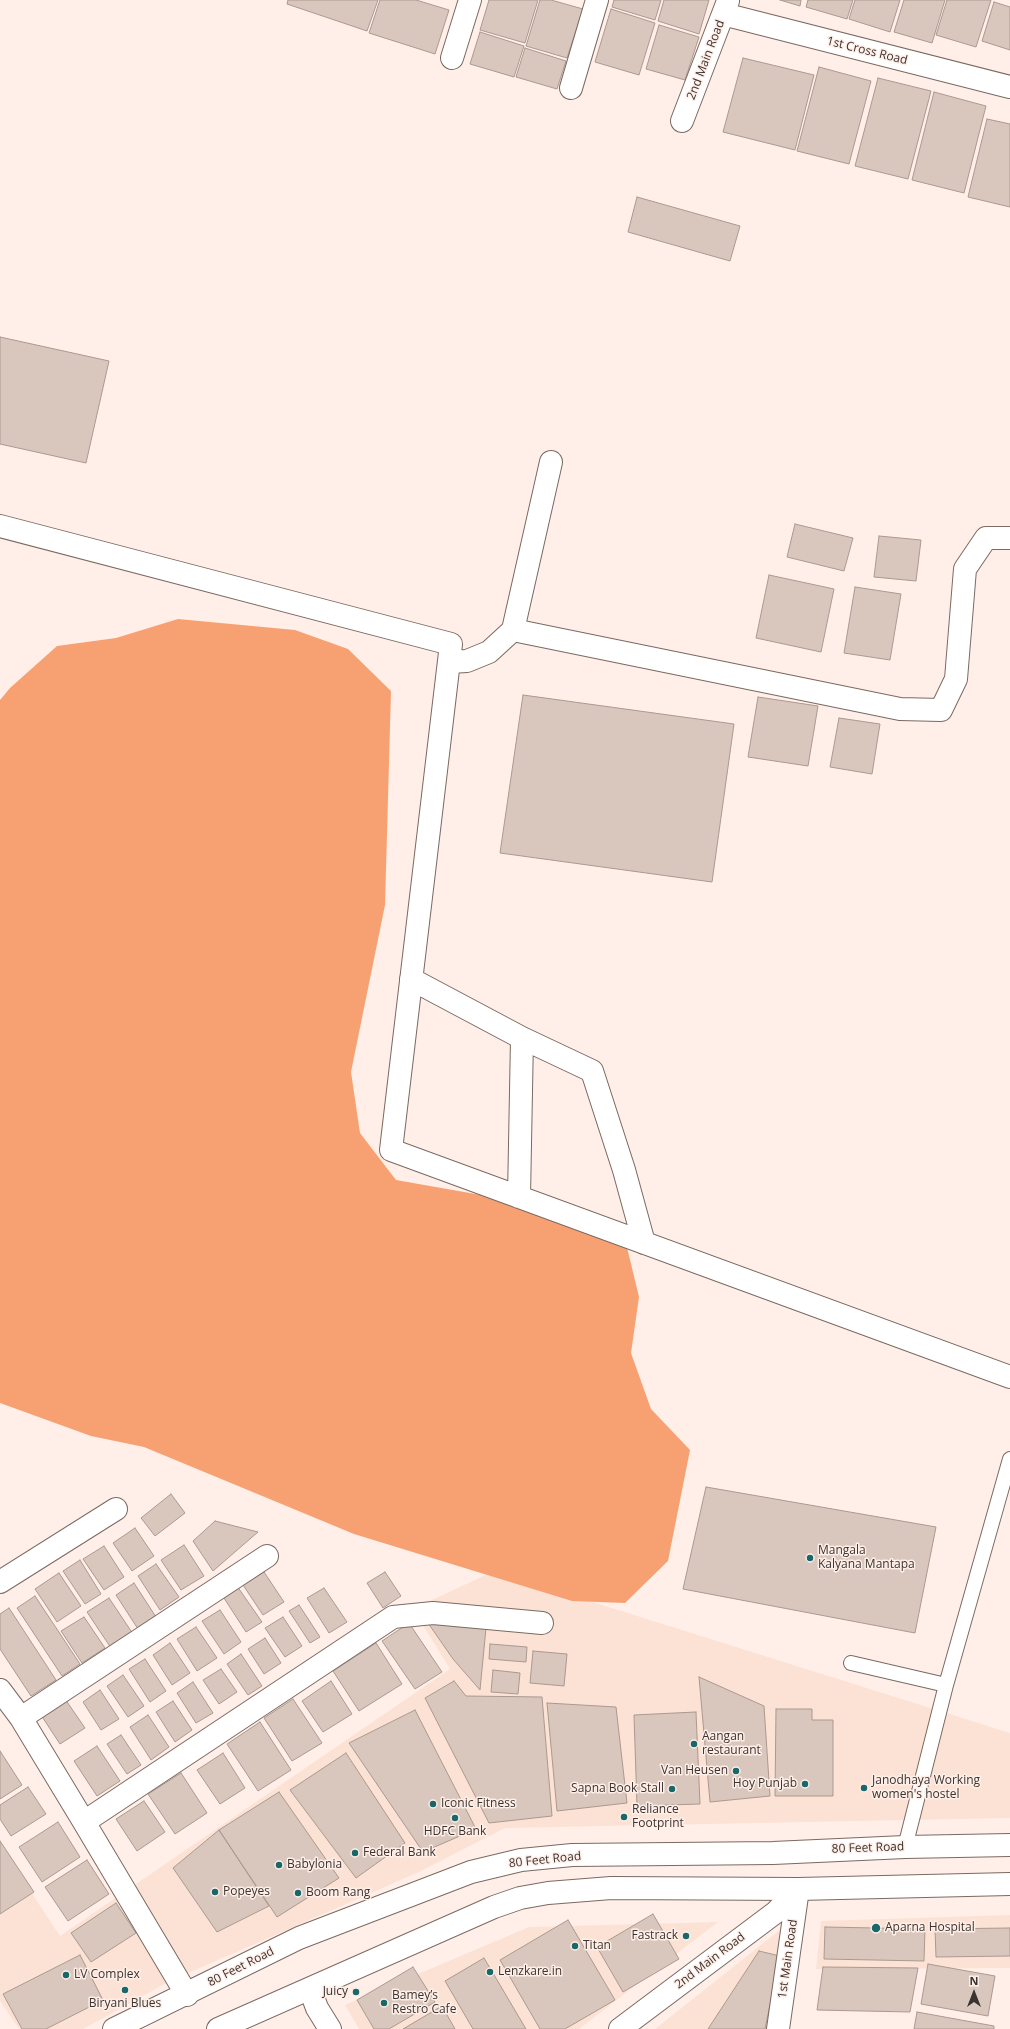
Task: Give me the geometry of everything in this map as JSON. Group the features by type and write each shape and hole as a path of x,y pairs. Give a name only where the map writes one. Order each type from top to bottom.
{"street":[{"path":"452,58 470,0"},
{"path":"570,88 597,0"},
{"name":"1st Cross Road","path":"726,7 1010,88"},
{"name":"2nd Main Road","path":"682,121 726,7"},
{"path":"449,662 467,661 489,652 513,630 551,462"},
{"path":"0,526 451,644 390,1150 1010,1377"},
{"path":"513,630 900,709 941,710 956,679 965,569 986,538 1010,538"},
{"path":"411,979 522,1038 592,1071 624,1170 644,1243"},
{"path":"519,1197 522,1038"},
{"path":"0,1582 116,1509"},
{"path":"21,1718 267,1556"},
{"path":"84,1822 393,1617 433,1613 542,1623"},
{"path":"0,1690 21,1718 186,1995"},
{"name":"80 Feet Road","path":"114,2029 186,1995 299,1938 471,1872 522,1860 572,1855 773,1853 905,1847 1010,1845"},
{"path":"218,2029 494,1907 520,1898 548,1893 611,1888 798,1889 1010,1884"},
{"name":"2nd Main Road","path":"620,2029 776,1912 798,1889"},
{"name":"1st Main Road","path":"778,2029 798,1889"},
{"path":"310,1989 330,2029"}],"lane":[{"path":"905,1847 946,1685 1010,1459"},
{"path":"851,1663 946,1685"}],"shaded area":[{"path":"178,619 295,630 348,649 391,691 385,905 351,1072 360,1133 396,1180 572,1211 625,1239 639,1297 631,1353 651,1409 690,1450 668,1561 625,1603 572,1601 354,1534 144,1447 91,1436 0,1403 0,700 10,688 57,646 116,638"},
{"path":"494,1571 1010,1733 1010,1818 505,1828 419,1872 170,1981 83,2029 19,2029 0,2001 0,1845 60,1936 450,1669 413,1609"},
{"path":"1010,1915 1010,1968 816,1969 821,1921"},
{"path":"718,1922 579,2029 359,2029 345,2005 529,1927"},
{"path":"781,1929 766,2029 655,2029"}],"building":[{"path":"288,0 378,0 367,31 287,4"},
{"path":"380,0 416,0 449,10 435,54 369,33"},
{"path":"489,0 538,0 525,43 480,30"},
{"path":"540,0 551,0 583,9 567,58 526,46"},
{"path":"614,0 661,0 655,20 612,7"},
{"path":"664,0 709,0 699,34 658,21"},
{"path":"780,0 801,0 800,6"},
{"path":"808,0 853,0 847,19 806,7"},
{"path":"855,0 900,0 890,32 849,19"},
{"path":"904,0 945,0 932,43 894,32"},
{"path":"947,0 991,0 976,47 936,35"},
{"path":"994,2 1010,7 1010,50 982,41"},
{"path":"611,9 655,23 639,75 595,62"},
{"path":"659,25 699,37 685,80 646,69"},
{"path":"480,32 524,46 514,77 470,64"},
{"path":"525,48 566,61 557,89 516,77"},
{"path":"743,58 814,75 795,150 723,132"},
{"path":"819,67 871,81 849,164 797,151"},
{"path":"878,78 931,91 908,179 855,166"},
{"path":"934,92 986,106 964,193 912,180"},
{"path":"987,119 1010,124 1010,207 968,197"},
{"path":"637,197 740,226 730,261 628,232"},
{"path":"0,337 109,361 86,463 0,444"},
{"path":"795,524 853,538 844,571 787,557"},
{"path":"879,536 921,540 916,581 874,577"},
{"path":"769,575 834,589 821,652 756,638"},
{"path":"855,587 901,594 890,660 844,653"},
{"path":"523,695 734,724 712,882 500,853"},
{"path":"758,697 818,706 808,766 748,757"},
{"path":"839,718 880,724 872,774 830,767"},
{"name":"Mangala Kalyana Mantapa","path":"706,1487 936,1527 915,1633 683,1589"},
{"path":"171,1494 185,1513 155,1536 141,1518"},
{"path":"215,1521 258,1532 213,1571 193,1541"},
{"path":"135,1528 154,1556 132,1571 113,1543"},
{"path":"184,1545 204,1576 181,1590 161,1560"},
{"path":"104,1546 124,1577 104,1590 83,1559"},
{"path":"80,1560 101,1594 85,1604 63,1571"},
{"path":"156,1564 179,1597 160,1610 138,1576"},
{"path":"264,1572 284,1602 263,1615 243,1585"},
{"path":"385,1572 401,1596 383,1608 367,1583"},
{"path":"59,1573 81,1606 57,1622 35,1589"},
{"path":"134,1583 156,1617 138,1629 116,1595"},
{"path":"237,1586 262,1622 246,1632 222,1595"},
{"path":"324,1588 347,1622 329,1633 307,1598"},
{"path":"35,1596 80,1664 62,1676 17,1608"},
{"path":"109,1598 133,1634 111,1648 87,1612"},
{"path":"299,1605 320,1637 310,1643 289,1611"},
{"path":"9,1608 56,1680 31,1696 0,1649 0,1614"},
{"path":"220,1610 241,1642 224,1654 202,1621"},
{"path":"84,1617 105,1648 82,1663 61,1631"},
{"path":"283,1617 302,1646 285,1657 265,1628"},
{"path":"409,1623 442,1672 415,1689 382,1641"},
{"path":"428,1623 486,1628 480,1690 453,1659"},
{"path":"196,1627 217,1658 197,1671 177,1639"},
{"path":"265,1638 281,1663 264,1674 248,1649"},
{"path":"170,1643 190,1673 172,1685 153,1655"},
{"path":"376,1643 402,1684 359,1711 333,1671"},
{"path":"490,1644 527,1647 526,1662 489,1659"},
{"path":"533,1651 567,1654 564,1686 530,1683"},
{"path":"241,1654 262,1686 248,1695 227,1664"},
{"path":"145,1659 166,1691 150,1702 129,1669"},
{"path":"221,1669 237,1692 219,1704 203,1680"},
{"path":"493,1670 520,1673 518,1694 491,1692"},
{"path":"123,1675 144,1706 128,1717 107,1686"},
{"path":"699,1677 764,1706 770,1796 710,1802"},
{"path":"331,1681 352,1714 323,1732 302,1701"},
{"path":"454,1681 466,1696 542,1697 552,1816 489,1823 425,1698"},
{"path":"193,1682 213,1713 196,1723 177,1693"},
{"path":"100,1690 119,1719 101,1730 83,1702"},
{"path":"63,1696 85,1728 60,1744 39,1712"},
{"path":"293,1699 322,1743 292,1761 264,1718"},
{"path":"173,1701 192,1730 175,1742 156,1712"},
{"path":"547,1703 616,1707 627,1803 557,1811"},
{"path":"776,1709 812,1709 812,1720 833,1720 833,1796 775,1796"},
{"path":"415,1710 476,1829 423,1852 349,1743"},
{"path":"696,1712 700,1804 637,1806 634,1715"},
{"path":"148,1715 169,1747 151,1760 130,1727"},
{"path":"260,1722 291,1770 258,1791 227,1744"},
{"path":"121,1735 141,1765 127,1774 107,1744"},
{"path":"97,1746 120,1781 97,1796 74,1761"},
{"path":"0,1751 22,1785 0,1799"},
{"path":"223,1753 245,1788 220,1804 197,1770"},
{"path":"346,1753 405,1843 356,1878 290,1790"},
{"path":"181,1773 207,1813 175,1834 148,1794"},
{"path":"28,1787 46,1814 11,1836 0,1819 0,1805"},
{"path":"279,1792 339,1878 277,1917 219,1830"},
{"path":"144,1801 165,1832 137,1851 116,1819"},
{"path":"58,1822 80,1857 42,1882 19,1847"},
{"path":"219,1830 269,1906 217,1932 173,1868"},
{"path":"0,1841 34,1892 0,1914"},
{"path":"87,1860 109,1894 68,1921 45,1887"},
{"path":"116,1903 136,1933 91,1962 71,1933"},
{"path":"653,1914 679,1959 623,1992 597,1947"},
{"path":"568,1920 615,2000 565,2029 540,2029 500,1960"},
{"path":"825,1927 925,1929 924,1961 824,1959"},
{"path":"1010,1928 1010,1956 936,1957 935,1929"},
{"path":"759,1951 780,1956 765,2029 708,2029"},
{"name":"LV Complex","path":"80,1955 103,2000 46,2029 22,2029 3,1994"},
{"path":"484,1958 526,2029 473,2029 445,1981"},
{"path":"928,1964 995,1976 988,2016 921,2004"},
{"path":"413,1967 435,2002 389,2029 374,2029 357,2000"},
{"path":"823,1967 918,1968 910,2012 817,2010"},
{"path":"442,2006 455,2029 403,2029"},
{"path":"917,2012 994,2026 994,2029 914,2029"}],"place":[{"name":"Mangala Kalyana Mantapa","path":"810,1558"},
{"name":"Aangan restaurant","path":"694,1744"},
{"name":"Van Heusen","path":"736,1771"},
{"name":"Hoy Punjab","path":"805,1784"},
{"name":"Janodhaya Working women's hostel","path":"864,1788"},
{"name":"Sapna Book Stall","path":"672,1789"},
{"name":"Iconic Fitness","path":"433,1804"},
{"name":"Reliance Footprint","path":"624,1817"},
{"name":"HDFC Bank","path":"455,1818"},
{"name":"Federal Bank","path":"355,1853"},
{"name":"Babylonia","path":"279,1865"},
{"name":"Popeyes","path":"215,1892"},
{"name":"Boom Rang","path":"298,1893"},
{"name":"Aparna Hospital","path":"876,1928"},
{"name":"Fastrack","path":"686,1936"},
{"name":"Titan","path":"575,1946"},
{"name":"Lenzkare.in","path":"490,1972"},
{"name":"LV Complex","path":"66,1975"},
{"name":"Biryani Blues","path":"125,1990"},
{"name":"Juicy","path":"356,1992"},
{"name":"Bamey’s Restro Cafe","path":"384,2003"}]}
